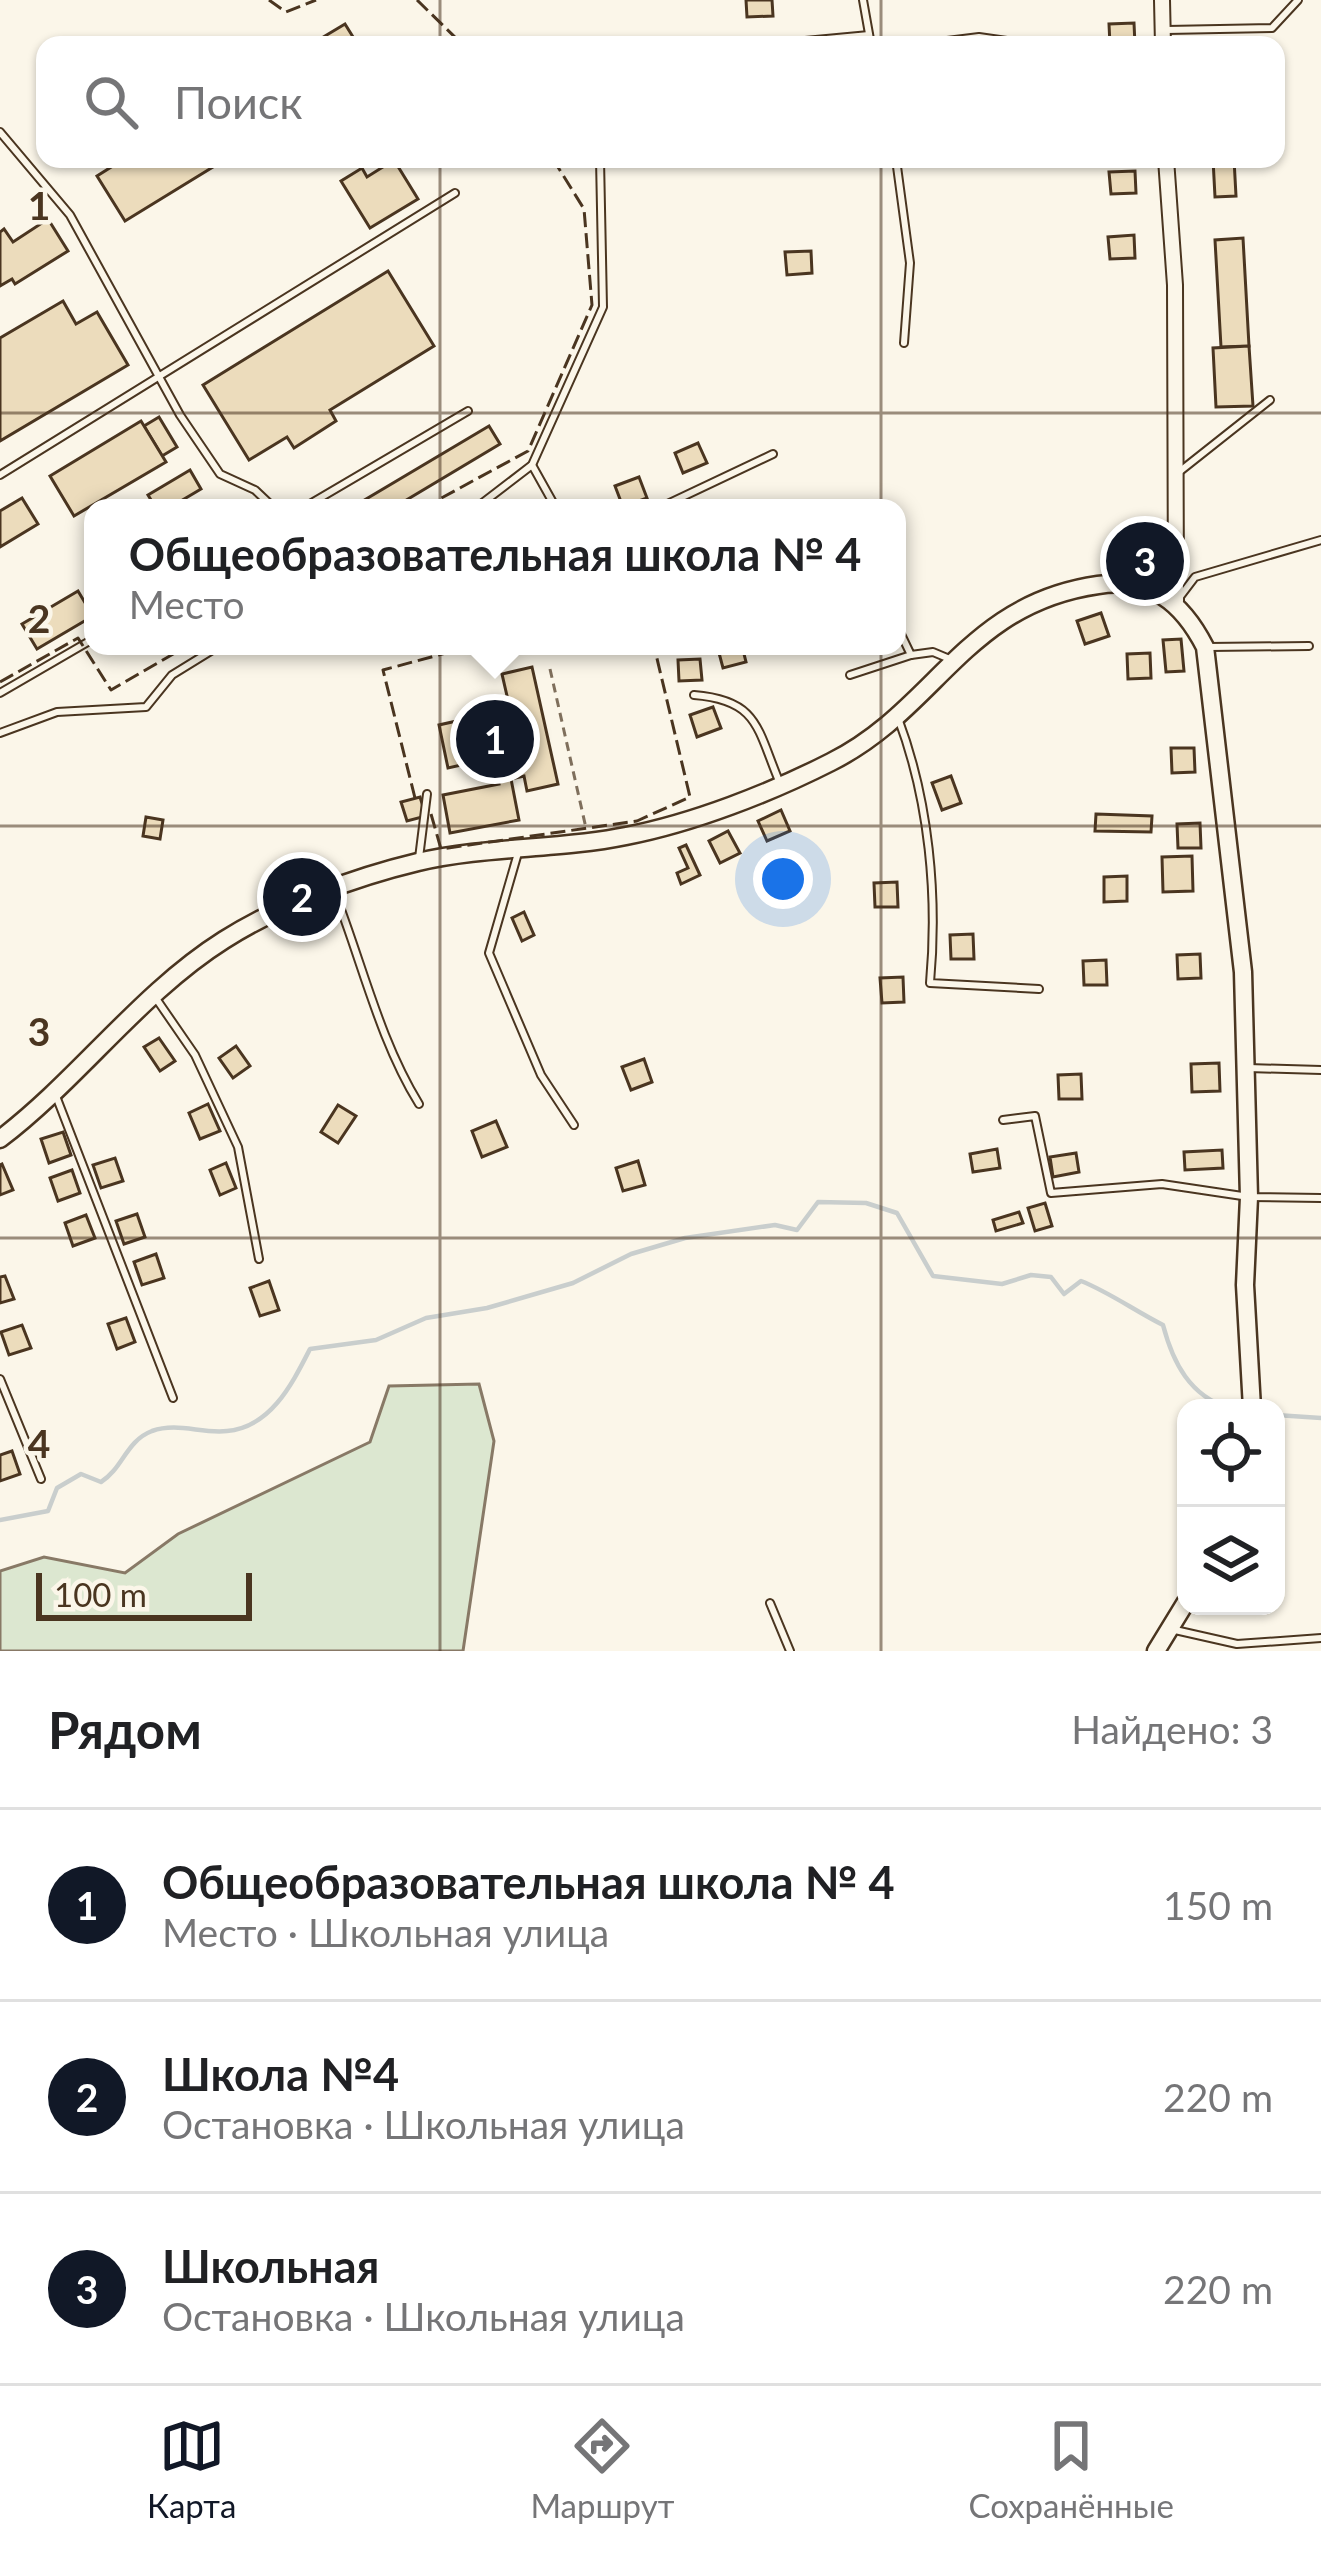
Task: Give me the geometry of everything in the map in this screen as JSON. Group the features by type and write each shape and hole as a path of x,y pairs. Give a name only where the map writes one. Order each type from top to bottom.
{"street":[{"path":"1162,0 1163,36"},
{"path":"1166,168 1180,472 1177,601"},
{"path":"0,1139 56,1096 155,997 225,939 419,862 630,836 780,784 858,748 1007,613 1063,590 1116,582 1153,589 1177,601 1205,647 1244,972 1249,1197 1245,1285 1252,1399"},
{"path":"1156,1651 1179,1615"}],"lane":[{"path":"858,36 869,35 863,0"},
{"path":"1185,36 1272,28 1298,0"},
{"path":"0,131 70,214 158,377 220,474 264,499"},
{"path":"488,499 532,465 604,308 601,168"},
{"path":"897,168 910,262 904,343"},
{"path":"0,475 455,194"},
{"path":"1180,472 1270,400"},
{"path":"318,499 468,411"},
{"path":"677,499 773,454"},
{"path":"532,465 551,499"},
{"path":"1177,601 1195,577 1321,540"},
{"path":"0,693 84,644"},
{"path":"906,645 911,655"},
{"path":"1205,647 1309,646"},
{"path":"850,675 911,655 933,652 952,660"},
{"path":"0,733 57,712 146,707 172,675 204,655"},
{"path":"694,695 730,698 752,715 780,784"},
{"path":"896,715 913,757 926,838 934,938 930,983 1039,989"},
{"path":"419,862 429,815 427,794"},
{"path":"519,849 489,952 541,1075 574,1125"},
{"path":"334,892 372,988 392,1060 419,1104"},
{"path":"155,997 195,1055 238,1147 259,1259"},
{"path":"1248,1068 1321,1070"},
{"path":"56,1096 173,1398"},
{"path":"1004,1120 1035,1116 1051,1193 1162,1184 1249,1197 1321,1198"},
{"path":"0,1379 41,1479"},
{"path":"770,1603 790,1651"},
{"path":"1172,1629 1238,1645 1277,1646 1321,1638"}],"path":[{"path":"550,669 588,842"}],"green space":[{"path":"479,1384 494,1441 463,1651 0,1651 0,1571 44,1557 125,1573 178,1534 370,1442 389,1386"}],"building":[{"path":"746,0 772,0 773,16 747,17"},
{"path":"1134,23 1135,36 1110,36 1109,24"},
{"path":"345,24 352,36 325,36"},
{"path":"110,168 211,168 125,221 97,176"},
{"path":"362,168 367,177 381,168 399,168 418,199 370,228 341,181"},
{"path":"1213,168 1234,168 1236,196 1215,197"},
{"path":"1135,171 1136,193 1111,194 1109,172"},
{"path":"48,219 68,251 15,284 12,279 0,286 0,232 4,229 13,242"},
{"path":"1134,235 1135,258 1110,259 1108,237"},
{"path":"1243,238 1249,346 1221,347 1215,240"},
{"path":"811,251 812,273 787,275 785,252"},
{"path":"388,271 434,346 330,410 336,421 294,448 287,437 249,460 203,385"},
{"path":"63,301 76,324 97,312 128,365 0,441 0,338"},
{"path":"1249,346 1253,406 1216,407 1213,348"},
{"path":"159,417 177,447 162,456 144,426"},
{"path":"141,421 166,462 103,499 84,499 84,510 74,516 50,476"},
{"path":"489,426 500,444 408,499 366,499"},
{"path":"698,443 707,463 683,473 675,453"},
{"path":"190,470 201,489 184,499 150,499 148,495"},
{"path":"639,477 647,498 620,499 615,486"},
{"path":"22,498 38,524 0,547 0,511"},
{"path":"78,591 84,601 84,621 37,649 22,624"},
{"path":"1101,613 1109,636 1085,644 1077,621"},
{"path":"1181,639 1184,671 1166,672 1163,640"},
{"path":"1150,653 1151,678 1128,679 1127,654"},
{"path":"720,655 744,655 746,662 723,668"},
{"path":"700,659 702,680 679,681 678,660"},
{"path":"532,667 558,784 527,791 524,776 511,779 519,820 450,833 443,795 499,784 497,774 523,769 519,752 448,768 439,725 510,709 502,674"},
{"path":"713,707 721,728 697,737 690,715"},
{"path":"1171,748 1194,748 1195,772 1172,773"},
{"path":"951,776 961,803 942,810 932,783"},
{"path":"420,797 426,816 407,821 401,802"},
{"path":"781,810 790,831 767,841 758,821"},
{"path":"1096,814 1152,816 1151,832 1095,831"},
{"path":"146,817 163,820 160,839 143,836"},
{"path":"1200,823 1201,848 1178,848 1177,824"},
{"path":"728,831 740,853 720,863 709,841"},
{"path":"686,845 700,875 681,884 677,873 688,868 679,848"},
{"path":"1192,856 1193,891 1163,892 1162,857"},
{"path":"1127,876 1127,901 1104,902 1104,877"},
{"path":"897,882 898,907 875,907 874,883"},
{"path":"524,912 534,935 522,941 512,918"},
{"path":"973,934 974,959 951,959 950,935"},
{"path":"1200,954 1201,978 1178,979 1177,955"},
{"path":"1106,960 1107,985 1084,985 1083,961"},
{"path":"903,977 904,1002 882,1003 880,978"},
{"path":"159,1038 175,1061 160,1071 144,1047"},
{"path":"236,1046 250,1066 233,1078 219,1058"},
{"path":"644,1059 652,1082 631,1090 622,1067"},
{"path":"1219,1063 1220,1091 1192,1092 1191,1064"},
{"path":"1081,1074 1082,1099 1059,1099 1058,1075"},
{"path":"208,1104 220,1131 200,1139 189,1113"},
{"path":"338,1105 356,1116 338,1143 321,1132"},
{"path":"496,1121 507,1147 482,1157 472,1131"},
{"path":"63,1132 71,1155 49,1163 41,1139"},
{"path":"997,1149 1000,1168 973,1172 970,1154"},
{"path":"1222,1150 1223,1168 1185,1170 1184,1152"},
{"path":"1076,1153 1079,1172 1053,1177 1050,1157"},
{"path":"115,1158 123,1181 101,1188 93,1165"},
{"path":"638,1161 645,1185 623,1191 616,1168"},
{"path":"226,1163 236,1188 220,1195 210,1170"},
{"path":"0,1165 13,1190 0,1195"},
{"path":"72,1170 80,1193 58,1201 50,1178"},
{"path":"1045,1203 1052,1226 1035,1231 1028,1208"},
{"path":"1019,1212 1023,1223 996,1231 993,1220"},
{"path":"137,1214 145,1237 124,1244 116,1221"},
{"path":"86,1215 95,1238 73,1246 65,1223"},
{"path":"156,1254 164,1278 142,1285 134,1262"},
{"path":"5,1276 14,1299 0,1303 0,1277"},
{"path":"269,1281 279,1310 260,1316 250,1288"},
{"path":"126,1318 135,1342 117,1349 108,1324"},
{"path":"22,1325 31,1348 9,1355 1,1332"},
{"path":"12,1451 20,1474 0,1481 0,1455"}],"waterway":[{"path":"0,1520 48,1511 57,1488 81,1474 101,1482 136,1441 152,1431 227,1431 256,1421 278,1402 310,1349 376,1340 426,1318 487,1308 573,1283 631,1254 685,1238 775,1225 797,1230 818,1202 866,1203 897,1213 933,1276 1002,1284 1031,1275 1051,1277 1064,1294 1081,1281 1102,1291 1163,1325 1185,1376 1210,1399"},
{"path":"1285,1416 1321,1418"}],"fence":[{"path":"269,0 286,12 316,0"},
{"path":"417,0 454,36"},
{"path":"440,499 528,451 592,305 584,209 559,168"},
{"path":"0,682 78,638 84,647"},
{"path":"89,655 111,690 171,655"},
{"path":"415,798 383,670 439,655"},
{"path":"431,814 441,849 637,821 690,797 656,655"}],"place":[{"name":"Школьная","path":"1145,561"},
{"name":"Общеобразовательная школа № 4","path":"495,739"},
{"name":"Школа №4","path":"302,897"}]}
